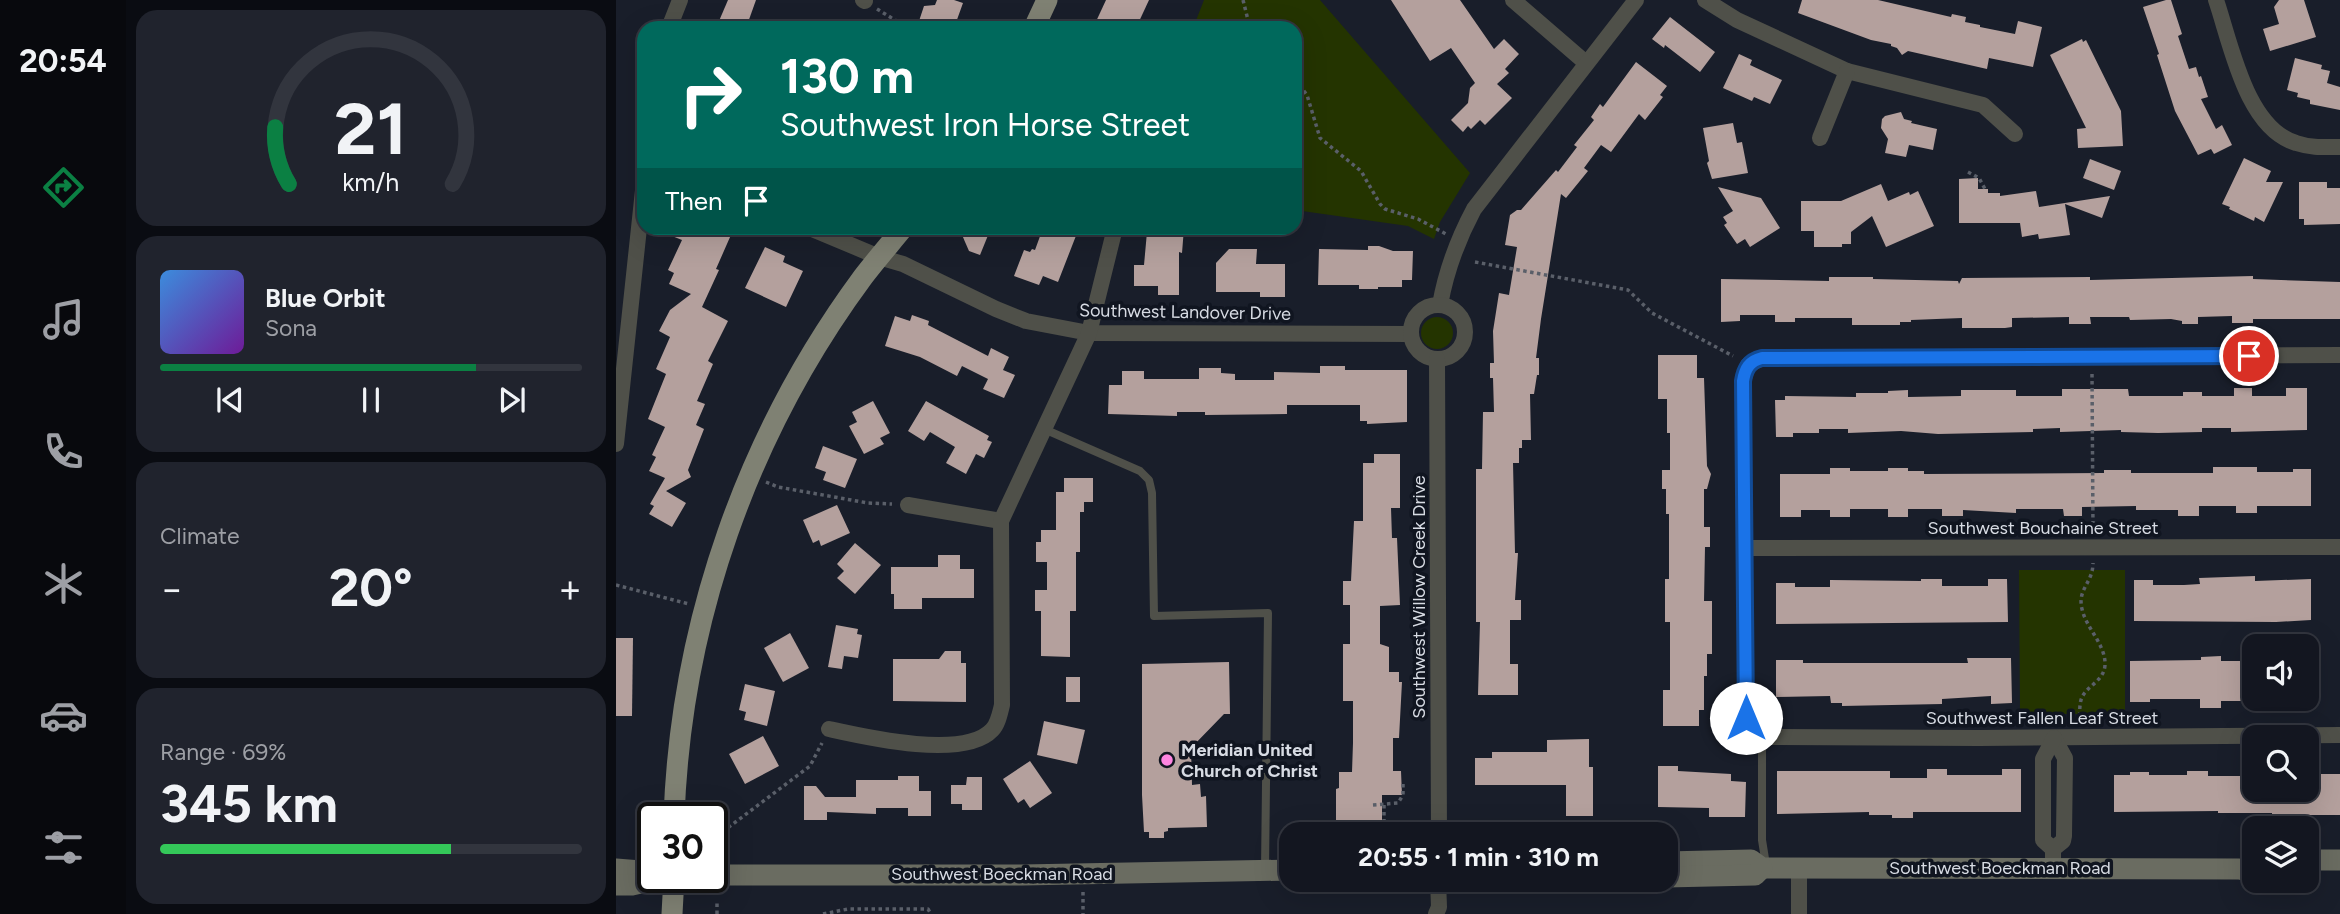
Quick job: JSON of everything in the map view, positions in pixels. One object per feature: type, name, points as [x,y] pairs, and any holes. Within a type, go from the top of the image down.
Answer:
[{"type":"main road","points":[[1037,21],[1047,0]]},
{"type":"main road","points":[[675,802],[684,705],[704,608],[729,527],[749,476],[783,407],[820,342],[863,277],[897,235]]},
{"type":"main road","name":"Southwest Boeckman Road","points":[[1678,862],[1751,860],[1764,868],[1799,868],[2053,858],[2242,867]]},
{"type":"main road","points":[[2319,860],[2340,860]]},
{"type":"main road","name":"Southwest Boeckman Road","points":[[1678,877],[1755,876],[1764,868]]},
{"type":"main road","points":[[616,869],[637,871]]},
{"type":"main road","name":"Southwest Boeckman Road","points":[[728,875],[1022,875],[1279,870]]},
{"type":"main road","points":[[2319,874],[2340,874]]},
{"type":"main road","points":[[616,885],[637,884]]},
{"type":"main road","points":[[672,914],[673,893]]},
{"type":"street","points":[[672,21],[680,0]]},
{"type":"street","points":[[1513,0],[1586,63]]},
{"type":"street","points":[[1440,305],[1449,267],[1474,209],[1636,0]]},
{"type":"street","points":[[1705,0],[1737,20],[1847,71],[1975,102],[1993,112],[2015,134]]},
{"type":"street","points":[[2216,0],[2246,91],[2267,124],[2295,143],[2340,147]]},
{"type":"street","points":[[1820,138],[1847,71]]},
{"type":"street","points":[[616,444],[638,235]]},
{"type":"street","name":"Southwest Landover Drive","points":[[827,235],[903,264],[1026,321],[1089,333],[1411,334]]},
{"type":"street","points":[[829,729],[898,743],[946,744],[962,743],[991,731],[1002,705],[1001,521],[1089,333],[1113,235]]},
{"type":"street","points":[[1432,305],[1440,305],[1456,312],[1462,320],[1464,338],[1454,353],[1437,359],[1421,353],[1411,334],[1413,321],[1418,314],[1432,305]]},
{"type":"street","points":[[1746,548],[1743,381],[1748,365],[1762,358],[2340,355]]},
{"type":"street","name":"Southwest Willow Creek Drive","points":[[1437,359],[1438,822]]},
{"type":"street","points":[[908,505],[1001,521]]},
{"type":"street","name":"Southwest Bouchaine Street","points":[[1746,548],[2340,547]]},
{"type":"street","name":"Southwest Fallen Leaf Street","points":[[1746,548],[1746,732],[1754,737],[2340,735]]},
{"type":"street","points":[[2053,858],[2064,836],[2065,758],[2054,738]]},
{"type":"street","points":[[1799,868],[1799,914]]},
{"type":"street","points":[[1439,892],[1440,912]]},
{"type":"lane","points":[[1044,429],[1140,471],[1149,480],[1152,493],[1154,616],[1268,613],[1265,870]]},
{"type":"lane","points":[[1762,739],[1764,868]]},
{"type":"path","points":[[864,0],[897,21]]},
{"type":"path","points":[[1243,0],[1248,21]]},
{"type":"path","points":[[1302,89],[1307,95],[1320,138],[1361,172],[1380,205],[1418,219],[1446,234]]},
{"type":"path","points":[[1968,172],[1979,178],[1985,189]]},
{"type":"path","points":[[1475,262],[1628,290],[1652,313],[1748,365]]},
{"type":"path","points":[[749,476],[778,487],[868,503],[908,505]]},
{"type":"path","points":[[616,585],[704,608]]},
{"type":"path","points":[[728,828],[810,766],[829,729]]},
{"type":"path","points":[[1373,805],[1393,805],[1401,800],[1403,783]]},
{"type":"path","points":[[1384,805],[1384,822]]},
{"type":"path","points":[[717,902],[717,914]]},
{"type":"path","points":[[823,914],[861,908],[928,909],[931,914]]},
{"type":"green space","points":[[1204,0],[1320,0],[1470,173],[1440,222],[1434,239],[1408,226],[1302,211],[1302,21],[1196,21]]},
{"type":"green space","points":[[1437,317],[1448,322],[1453,333],[1448,344],[1437,349],[1426,344],[1421,333],[1426,322]]},
{"type":"green space","points":[[2019,570],[2125,570],[2125,714],[2020,714]]},
{"type":"building","points":[[728,0],[756,0],[748,21],[719,21]]},
{"type":"building","points":[[937,0],[963,3],[957,21],[919,21],[924,6],[935,5]]},
{"type":"building","points":[[1106,0],[1149,0],[1139,21],[1096,21]]},
{"type":"building","points":[[1391,0],[1460,0],[1494,49],[1504,39],[1519,54],[1505,69],[1509,73],[1497,84],[1512,98],[1485,125],[1480,120],[1471,129],[1468,126],[1463,132],[1451,120],[1468,103],[1470,88],[1475,83],[1451,48],[1430,61]]},
{"type":"building","points":[[1802,0],[1878,0],[1951,17],[1952,14],[1966,17],[1965,22],[2015,34],[2018,21],[2042,27],[2033,67],[1989,58],[1987,69],[1908,51],[1902,55],[1891,44],[1871,40],[1798,13]]},
{"type":"building","points":[[2171,0],[2182,34],[2178,36],[2189,69],[2196,67],[2199,77],[2201,76],[2208,97],[2201,99],[2216,129],[2222,125],[2232,145],[2214,154],[2211,149],[2198,155],[2175,111],[2157,55],[2159,54],[2143,7]]},
{"type":"building","points":[[2279,0],[2304,0],[2316,37],[2270,51],[2263,29],[2279,24],[2274,7]]},
{"type":"building","points":[[1670,17],[1715,52],[1700,72],[1665,45],[1664,48],[1652,39]]},
{"type":"building","points":[[2082,39],[2083,42],[2086,40],[2121,111],[2123,146],[2078,148],[2077,129],[2086,128],[2050,55]]},
{"type":"building","points":[[1739,54],[1752,60],[1750,65],[1782,80],[1770,104],[1754,97],[1752,101],[1723,88]]},
{"type":"building","points":[[2295,58],[2322,65],[2321,69],[2330,71],[2327,83],[2340,87],[2340,110],[2310,104],[2310,100],[2297,97],[2298,93],[2287,90]]},
{"type":"building","points":[[1636,62],[1667,86],[1660,95],[1663,97],[1645,120],[1639,114],[1611,152],[1601,145],[1584,168],[1588,171],[1566,198],[1561,194],[1536,358],[1539,358],[1539,375],[1534,394],[1530,394],[1531,440],[1522,440],[1519,463],[1513,463],[1515,553],[1518,553],[1515,600],[1521,600],[1521,620],[1510,620],[1510,664],[1518,664],[1518,695],[1478,695],[1480,622],[1476,622],[1476,469],[1482,469],[1483,412],[1494,412],[1490,363],[1494,363],[1493,331],[1499,293],[1509,295],[1517,247],[1505,245],[1510,215],[1521,210],[1556,170],[1558,172],[1577,147],[1574,145],[1594,120],[1591,117],[1600,104],[1603,107]]},
{"type":"building","points":[[1901,112],[1904,119],[1912,121],[1911,123],[1937,129],[1933,150],[1909,145],[1906,157],[1885,153],[1888,139],[1881,128],[1882,119]]},
{"type":"building","points":[[1733,123],[1737,143],[1742,142],[1748,173],[1712,179],[1707,163],[1709,161],[1703,128]]},
{"type":"building","points":[[2244,158],[2271,171],[2266,182],[2283,182],[2264,222],[2255,217],[2254,221],[2222,204]]},
{"type":"building","points":[[2090,159],[2121,171],[2114,190],[2083,178]]},
{"type":"building","points":[[1978,178],[1978,189],[1988,189],[1988,193],[2000,193],[2000,196],[2036,191],[2039,207],[2110,196],[2102,218],[2065,204],[2070,235],[2039,239],[2038,234],[2022,237],[2020,223],[1959,223],[1959,179]]},
{"type":"building","points":[[2299,182],[2327,182],[2327,188],[2340,188],[2340,224],[2304,225],[2304,219],[2299,219]]},
{"type":"building","points":[[1881,184],[1888,201],[1918,191],[1934,226],[1886,247],[1872,216],[1851,232],[1851,244],[1842,244],[1842,247],[1814,247],[1814,231],[1801,231],[1801,201],[1841,201]]},
{"type":"building","points":[[1718,187],[1761,198],[1780,228],[1750,247],[1745,239],[1737,244],[1724,225],[1727,223],[1723,217],[1733,211]]},
{"type":"building","points":[[670,235],[731,235],[702,307],[728,321],[708,361],[713,364],[697,401],[705,404],[696,425],[704,429],[688,470],[691,477],[666,491],[686,503],[672,527],[649,514],[654,506],[650,504],[665,478],[649,471],[656,457],[652,455],[665,427],[648,419],[666,374],[656,369],[670,337],[659,331],[670,310],[691,294],[669,284],[674,273],[668,270],[682,240]]},
{"type":"building","points":[[962,235],[988,235],[980,255],[969,251]]},
{"type":"building","points":[[1040,235],[1076,235],[1058,282],[1043,276],[1039,285],[1014,276],[1024,250],[1035,250]]},
{"type":"building","points":[[1147,235],[1183,235],[1182,253],[1179,252],[1179,295],[1158,295],[1158,286],[1134,286],[1134,265],[1144,265]]},
{"type":"building","points":[[1368,246],[1379,246],[1393,251],[1413,251],[1412,280],[1402,280],[1402,287],[1378,289],[1359,289],[1359,285],[1318,285],[1319,249],[1368,250]]},
{"type":"building","points":[[765,247],[785,256],[783,262],[803,271],[786,307],[745,288]]},
{"type":"building","points":[[1229,249],[1257,249],[1256,264],[1285,264],[1285,297],[1260,297],[1260,292],[1216,292],[1216,263]]},
{"type":"building","points":[[2253,276],[2253,279],[2340,282],[2340,319],[2253,319],[2253,323],[2232,323],[2232,316],[2198,317],[2198,324],[2182,324],[2182,321],[2171,319],[2090,317],[2091,324],[2069,324],[2069,317],[2012,318],[2012,327],[2005,328],[1962,328],[1962,318],[1911,320],[1900,322],[1900,325],[1852,325],[1852,318],[1795,318],[1795,322],[1775,322],[1775,315],[1740,315],[1740,321],[1721,322],[1721,279],[1829,281],[1829,277],[1873,277],[1958,281],[1959,284],[1962,278],[2090,277],[2090,280]]},
{"type":"building","points":[[912,315],[929,321],[928,325],[988,356],[991,348],[1009,357],[1003,370],[1015,375],[1004,398],[983,389],[988,379],[962,366],[957,376],[920,357],[885,346],[895,316],[910,321]]},
{"type":"building","points":[[1658,355],[1697,355],[1697,378],[1704,378],[1707,466],[1711,474],[1707,489],[1704,489],[1704,527],[1710,527],[1710,547],[1705,547],[1704,601],[1712,601],[1712,654],[1707,654],[1704,710],[1699,710],[1699,726],[1663,726],[1663,690],[1670,690],[1670,622],[1665,622],[1665,579],[1669,579],[1669,514],[1666,514],[1666,489],[1662,489],[1662,470],[1670,470],[1670,433],[1667,433],[1667,399],[1658,399]]},
{"type":"building","points":[[1320,366],[1345,366],[1345,370],[1407,370],[1407,422],[1367,424],[1367,421],[1360,421],[1360,405],[1287,405],[1287,414],[1108,414],[1109,385],[1122,385],[1122,371],[1144,371],[1144,379],[1199,379],[1199,368],[1221,368],[1221,373],[1235,374],[1235,380],[1274,380],[1274,372],[1320,373]]},
{"type":"building","points":[[2234,388],[2252,388],[2252,396],[2286,396],[2286,388],[2307,388],[2307,430],[2231,432],[2231,428],[2202,428],[2202,432],[2158,433],[2121,430],[2060,432],[2060,428],[2033,429],[2033,432],[1938,434],[1901,431],[1848,433],[1848,429],[1819,429],[1819,433],[1793,433],[1793,437],[1776,437],[1775,400],[1785,400],[1785,396],[1856,397],[1856,393],[1908,390],[1908,397],[1961,396],[1961,390],[2016,390],[2016,396],[2062,396],[2062,389],[2128,389],[2129,396],[2183,396],[2183,392],[2202,392],[2202,396],[2234,396]]},
{"type":"building","points":[[873,401],[890,433],[880,438],[884,444],[864,454],[849,426],[857,422],[852,412]]},
{"type":"building","points":[[926,401],[989,436],[987,440],[992,442],[984,458],[976,454],[966,474],[946,463],[955,447],[930,432],[924,441],[908,431]]},
{"type":"building","points":[[823,446],[857,459],[845,488],[823,480],[826,472],[815,468]]},
{"type":"building","points":[[1374,454],[1400,454],[1400,508],[1391,508],[1392,538],[1397,538],[1400,605],[1380,606],[1380,644],[1389,647],[1389,672],[1399,672],[1399,682],[1402,682],[1399,738],[1393,738],[1393,771],[1401,771],[1402,795],[1382,795],[1382,822],[1336,822],[1339,772],[1352,772],[1353,743],[1353,701],[1343,701],[1343,644],[1350,644],[1350,605],[1343,605],[1343,581],[1351,581],[1354,521],[1363,521],[1363,463],[1374,463]]},
{"type":"building","points":[[2213,467],[2257,467],[2257,472],[2311,469],[2311,506],[2257,506],[2257,513],[2236,513],[2236,506],[2199,506],[2199,516],[2178,516],[2178,510],[2136,510],[2136,506],[2082,507],[2082,516],[2064,516],[2063,509],[2016,509],[2016,513],[1963,510],[1963,516],[1942,516],[1942,509],[1908,509],[1908,517],[1888,517],[1888,509],[1850,509],[1850,517],[1830,517],[1830,510],[1801,510],[1801,517],[1780,517],[1780,474],[1830,474],[1830,468],[1888,471],[1888,468],[1908,468],[1908,471],[1924,471],[1924,474],[2104,473],[2104,470],[2131,470],[2131,473],[2213,473]]},
{"type":"building","points":[[1064,478],[1093,478],[1093,502],[1084,502],[1084,512],[1080,512],[1080,552],[1076,552],[1076,611],[1070,611],[1070,657],[1041,656],[1041,611],[1035,611],[1035,590],[1047,590],[1047,562],[1036,562],[1036,542],[1041,542],[1041,530],[1056,530],[1056,492],[1064,492]]},
{"type":"building","points":[[837,505],[850,533],[821,546],[819,540],[813,543],[803,520]]},
{"type":"building","points":[[855,543],[881,565],[855,594],[837,578],[844,571],[837,564]]},
{"type":"building","points":[[938,555],[960,555],[960,569],[974,569],[974,598],[922,598],[922,609],[894,609],[891,567],[938,567]]},
{"type":"building","points":[[2255,576],[2255,581],[2311,579],[2311,620],[2134,621],[2134,580],[2153,580],[2153,585],[2184,585],[2200,584],[2199,578]]},
{"type":"building","points":[[1942,579],[1942,586],[1988,586],[1988,579],[2007,579],[2008,622],[1776,624],[1776,583],[1795,583],[1795,587],[1830,587],[1830,580]]},
{"type":"building","points":[[836,625],[858,629],[857,634],[862,635],[858,658],[844,656],[842,669],[828,667]]},
{"type":"building","points":[[790,633],[809,668],[783,682],[764,648]]},
{"type":"building","points":[[616,638],[633,638],[632,716],[616,716]]},
{"type":"building","points":[[945,651],[961,651],[961,663],[966,663],[966,702],[893,701],[893,659],[939,659]]},
{"type":"building","points":[[2221,656],[2221,661],[2242,661],[2242,701],[2221,701],[2221,708],[2200,708],[2200,699],[2150,699],[2150,702],[2130,702],[2130,661],[2201,660],[2201,657]]},
{"type":"building","points":[[1967,658],[2011,658],[2012,703],[1991,704],[1991,696],[1942,699],[1942,704],[1842,706],[1842,703],[1831,703],[1830,696],[1776,697],[1776,660],[1803,660],[1803,663],[1968,663]]},
{"type":"building","name":"Meridian United Church of Christ","points":[[1229,662],[1230,714],[1224,714],[1191,748],[1192,785],[1200,784],[1201,797],[1206,796],[1207,827],[1168,828],[1168,831],[1164,832],[1164,838],[1149,838],[1149,832],[1144,832],[1142,795],[1142,664]]},
{"type":"building","points":[[1066,677],[1080,677],[1080,702],[1066,702]]},
{"type":"building","points":[[745,684],[775,691],[767,726],[744,720],[746,712],[739,710]]},
{"type":"building","points":[[1044,721],[1085,730],[1077,764],[1037,755]]},
{"type":"building","points":[[763,736],[779,766],[745,784],[729,754]]},
{"type":"building","points":[[1589,739],[1589,767],[1593,767],[1593,816],[1566,816],[1566,785],[1475,785],[1475,758],[1492,758],[1492,752],[1547,752],[1547,740]]},
{"type":"building","points":[[1030,761],[1052,793],[1030,808],[1024,799],[1018,803],[1003,779]]},
{"type":"building","points":[[1658,766],[1678,766],[1678,771],[1731,774],[1731,781],[1746,782],[1745,817],[1709,817],[1709,808],[1658,807]]},
{"type":"building","points":[[1927,769],[1947,769],[1947,775],[2002,775],[2002,769],[2021,769],[2021,812],[1913,812],[1913,818],[1869,815],[1869,812],[1777,814],[1777,771],[1890,771],[1890,778],[1927,778]]},
{"type":"building","points":[[2187,771],[2208,771],[2208,776],[2242,776],[2242,802],[2319,802],[2319,774],[2340,774],[2340,815],[2272,815],[2218,811],[2114,812],[2114,775],[2149,772],[2149,775],[2187,775]]},
{"type":"building","points":[[898,776],[919,776],[919,791],[931,791],[931,816],[908,816],[908,808],[876,808],[876,814],[827,812],[827,820],[804,820],[804,786],[816,786],[825,797],[856,797],[856,780],[898,780]]},
{"type":"building","points":[[967,777],[982,777],[982,810],[962,810],[962,804],[951,804],[951,785],[966,785]]},
{"type":"place","name":"Meridian United Church of Christ","points":[[1167,760]]},
{"type":"route","points":[[1746,718],[1743,381],[1748,365],[1754,360],[2249,356]]}]
